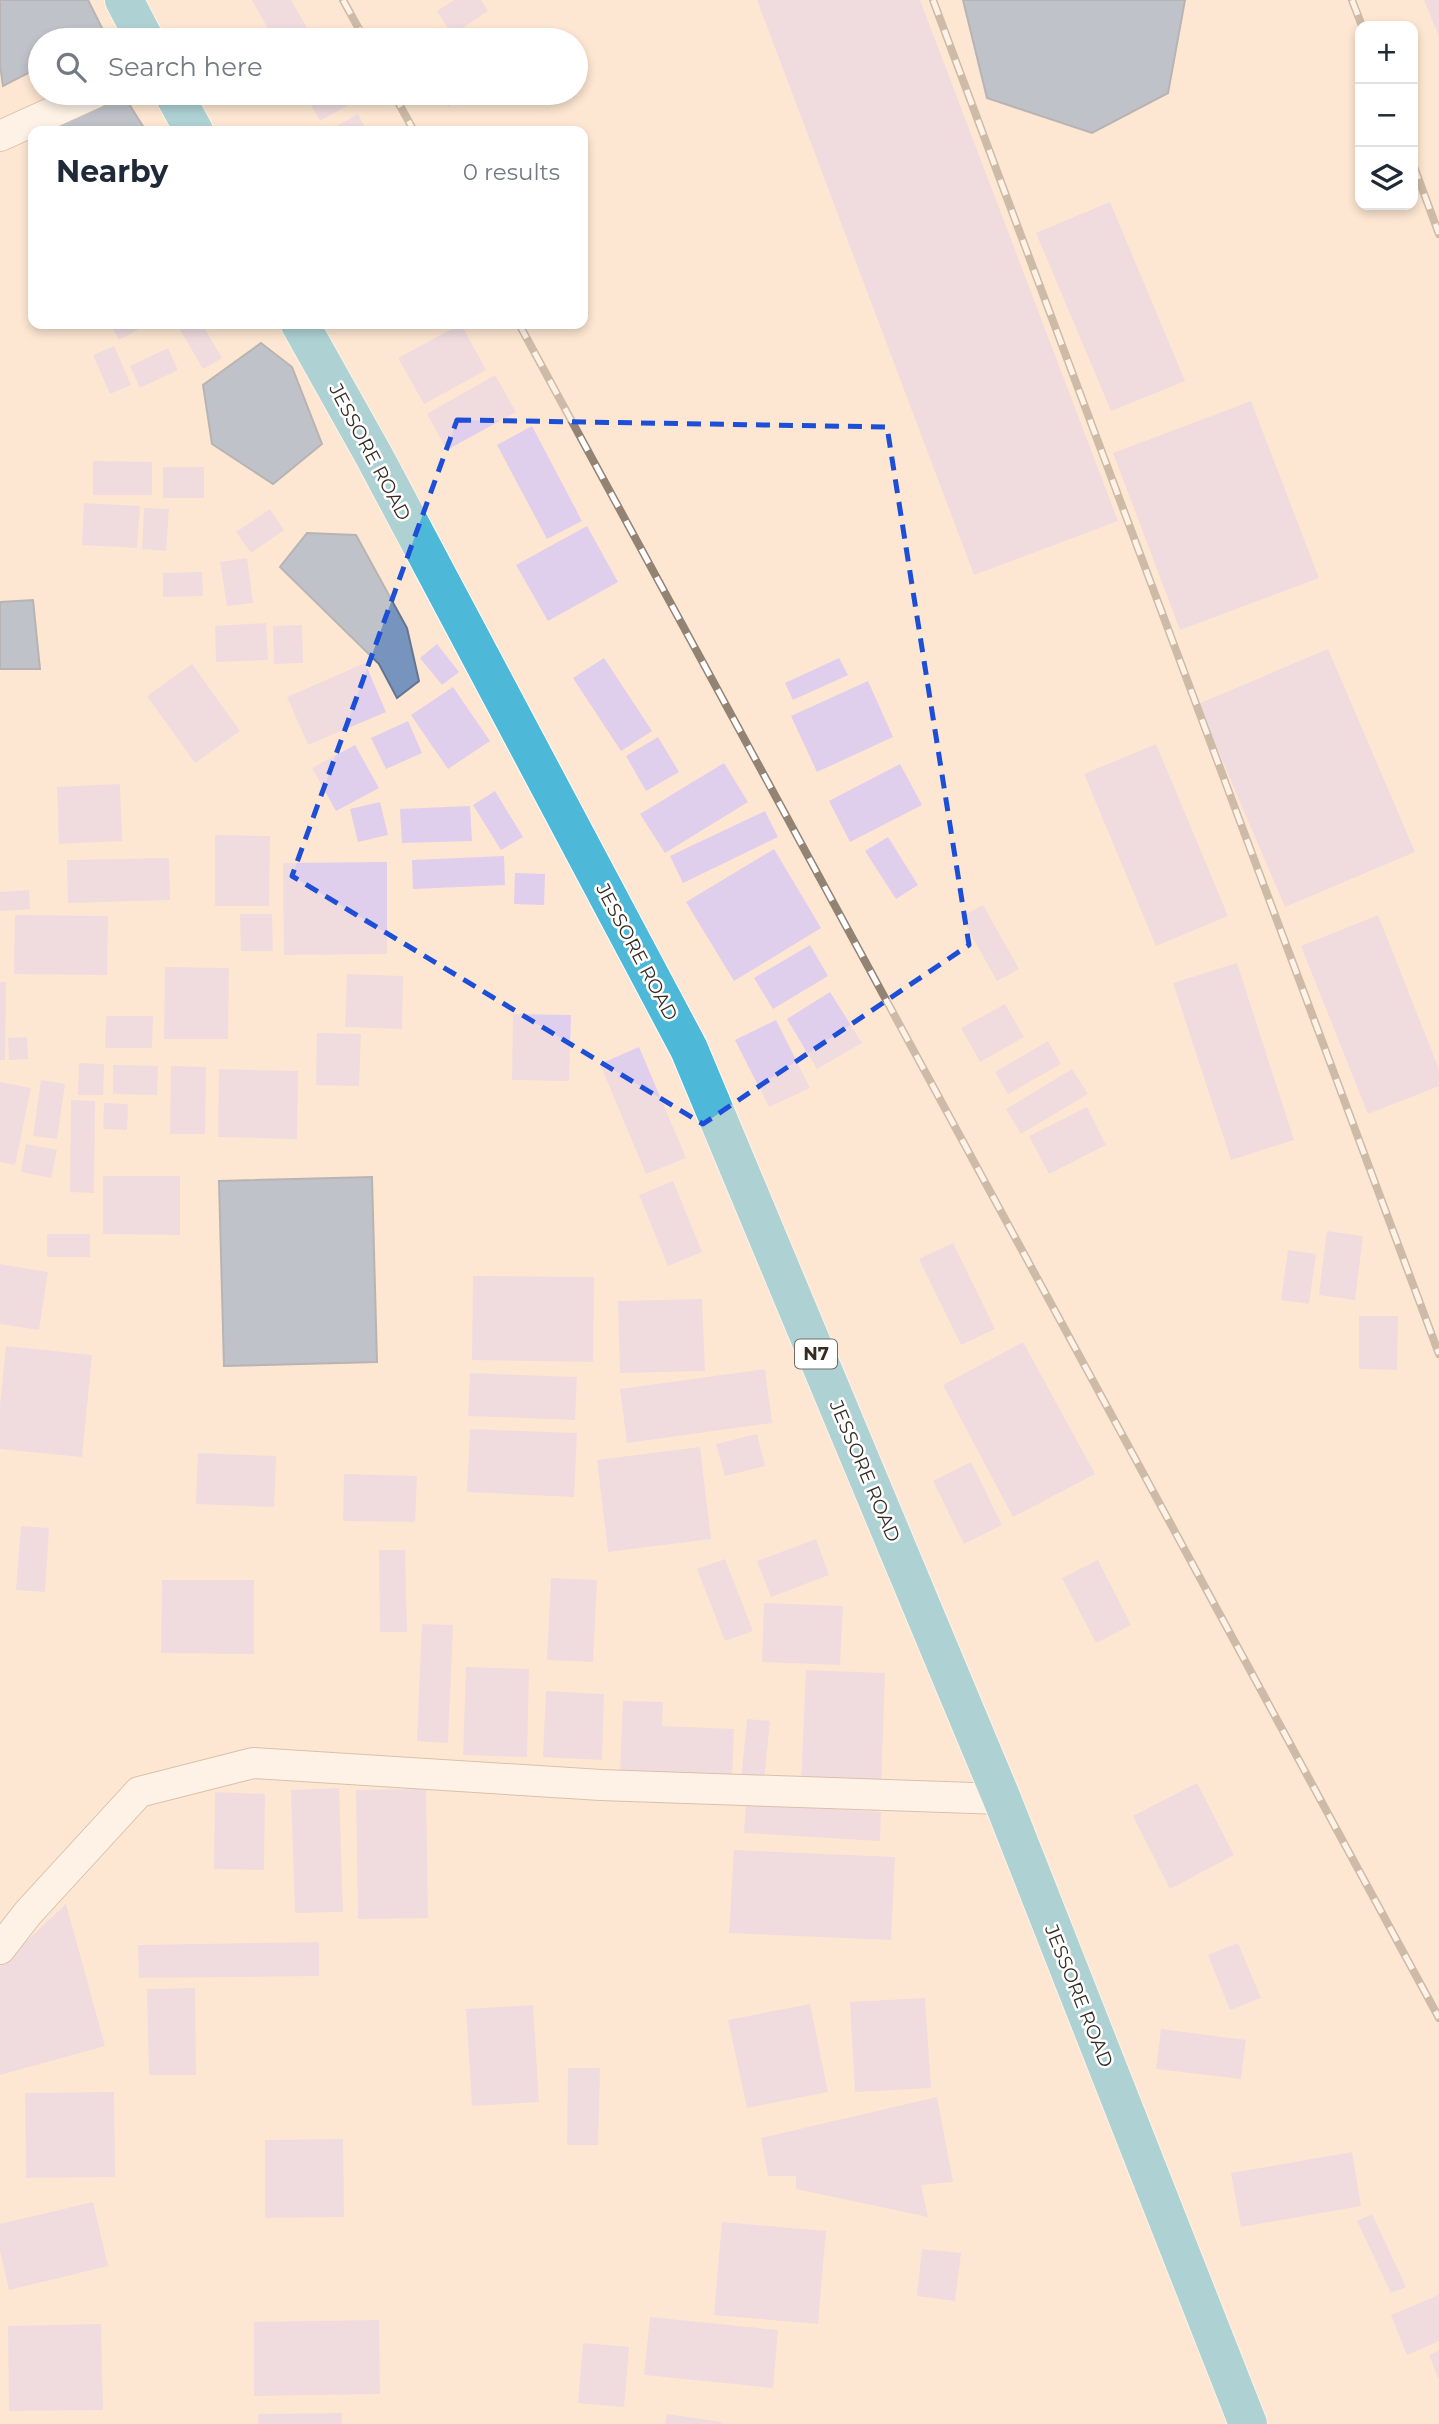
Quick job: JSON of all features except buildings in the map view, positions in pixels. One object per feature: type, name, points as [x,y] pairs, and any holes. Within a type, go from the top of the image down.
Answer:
[{"type":"highway","points":[[124,0],[139,28]]},
{"type":"highway","points":[[180,105],[191,126]]},
{"type":"highway","name":"JESSORE ROAD","points":[[303,329],[689,1049],[1002,1799],[1248,2424]]},
{"type":"street","points":[[0,136],[68,105]]},
{"type":"street","points":[[0,1949],[28,1913],[139,1792],[253,1763],[601,1785],[1002,1799]]},
{"type":"highlighted area","points":[[457,420],[887,427],[969,945],[703,1124],[292,876]]},
{"type":"water","points":[[0,0],[88,0],[102,28],[28,28],[28,73],[3,86],[0,65]]},
{"type":"water","points":[[963,0],[1185,0],[1168,93],[1092,133],[987,98]]},
{"type":"water","points":[[85,105],[130,105],[143,126],[45,126]]},
{"type":"water","points":[[261,343],[292,367],[322,444],[273,484],[212,444],[203,385]]},
{"type":"water","points":[[307,533],[356,535],[407,628],[419,681],[397,698],[379,664],[280,567]]},
{"type":"water","points":[[33,600],[40,669],[0,669],[0,602]]},
{"type":"water","points":[[372,1177],[377,1362],[224,1366],[219,1181]]},
{"type":"railway","points":[[343,0],[358,28]]},
{"type":"railway","points":[[933,0],[1439,1354]]},
{"type":"railway","points":[[1352,0],[1360,21]]},
{"type":"railway","points":[[400,105],[411,126]]},
{"type":"railway","points":[[1418,177],[1439,234]]},
{"type":"railway","points":[[522,329],[1439,2018]]}]
